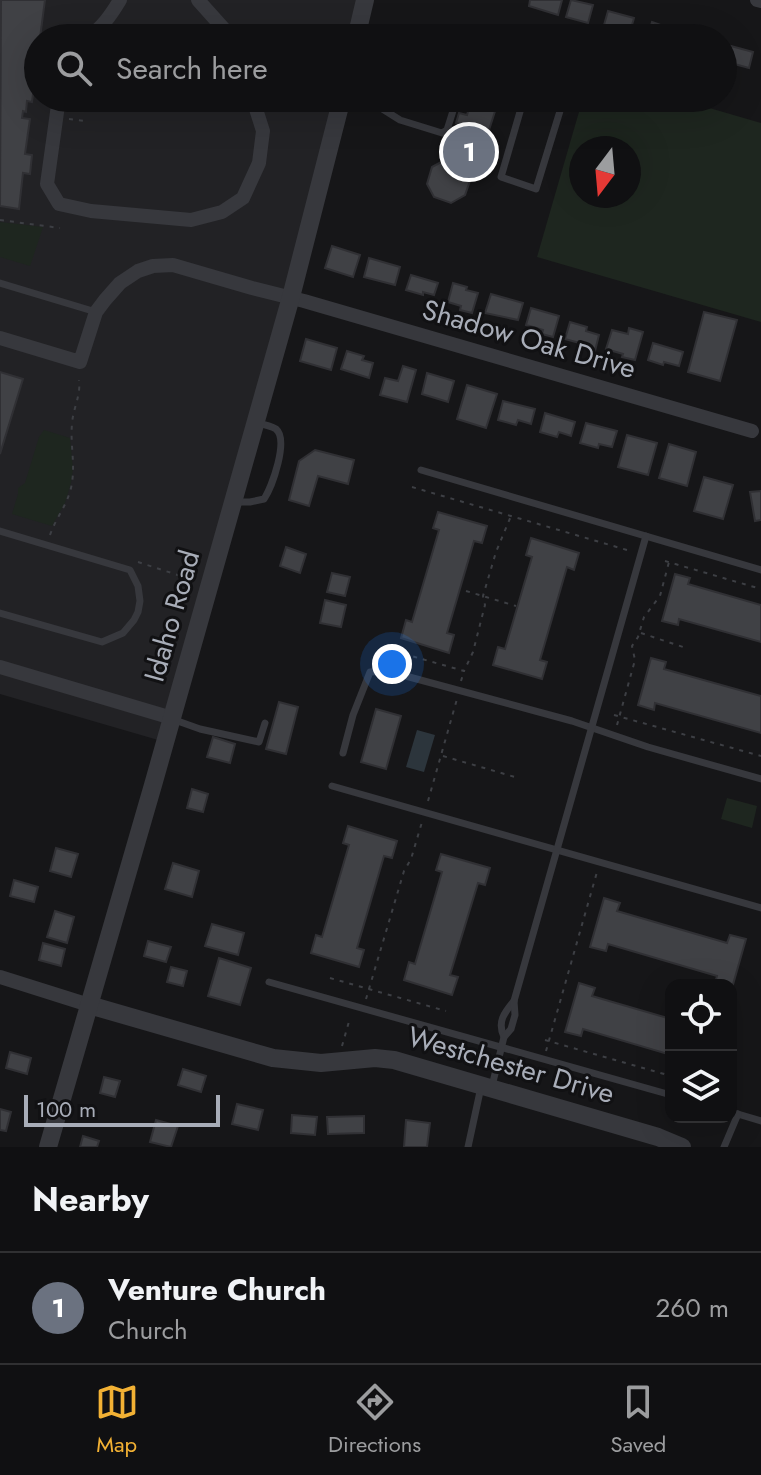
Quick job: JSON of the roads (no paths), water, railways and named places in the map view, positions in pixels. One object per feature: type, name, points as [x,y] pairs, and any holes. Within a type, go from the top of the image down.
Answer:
[{"type":"street","points":[[105,24],[120,0]]},
{"type":"street","points":[[198,0],[219,24]]},
{"type":"street","points":[[359,24],[365,0]]},
{"type":"street","points":[[57,112],[47,184],[59,204],[91,211],[191,220],[222,212],[243,198],[259,163],[263,131],[257,112]]},
{"type":"street","name":"Idaho Road","points":[[48,1147],[256,422],[338,112]]},
{"type":"street","name":"Shadow Oak Drive","points":[[96,312],[117,286],[138,271],[173,265],[752,431]]},
{"type":"street","points":[[0,338],[80,362],[96,312]]},
{"type":"street","points":[[0,667],[172,718]]},
{"type":"street","points":[[0,977],[89,1005]]},
{"type":"street","name":"Westchester Drive","points":[[89,1005],[273,1058],[298,1062],[388,1059],[658,1137],[682,1147]]},
{"type":"lane","points":[[387,112],[400,120],[442,133],[447,130],[453,112]]},
{"type":"lane","points":[[520,112],[501,177],[536,189],[560,112]]},
{"type":"lane","points":[[0,283],[96,312]]},
{"type":"lane","points":[[233,503],[264,499],[278,461],[282,446],[279,434],[275,429],[256,422]]},
{"type":"lane","points":[[421,470],[761,570]]},
{"type":"lane","points":[[0,531],[130,570],[138,586],[140,601],[134,620],[123,633],[102,642],[0,613]]},
{"type":"lane","points":[[468,1147],[501,1048],[504,1037],[501,1021],[514,1001],[646,536]]},
{"type":"lane","points":[[343,753],[353,715],[370,672],[387,671],[592,727],[761,779]]},
{"type":"lane","points":[[172,718],[200,729],[259,742],[265,723]]},
{"type":"lane","points":[[332,786],[761,908]]},
{"type":"lane","points":[[269,982],[665,1093]]},
{"type":"lane","points":[[737,1114],[761,1121]]},
{"type":"lane","points":[[724,1147],[731,1123]]},
{"type":"place","name":"Venture Church","points":[[469,152]]}]
